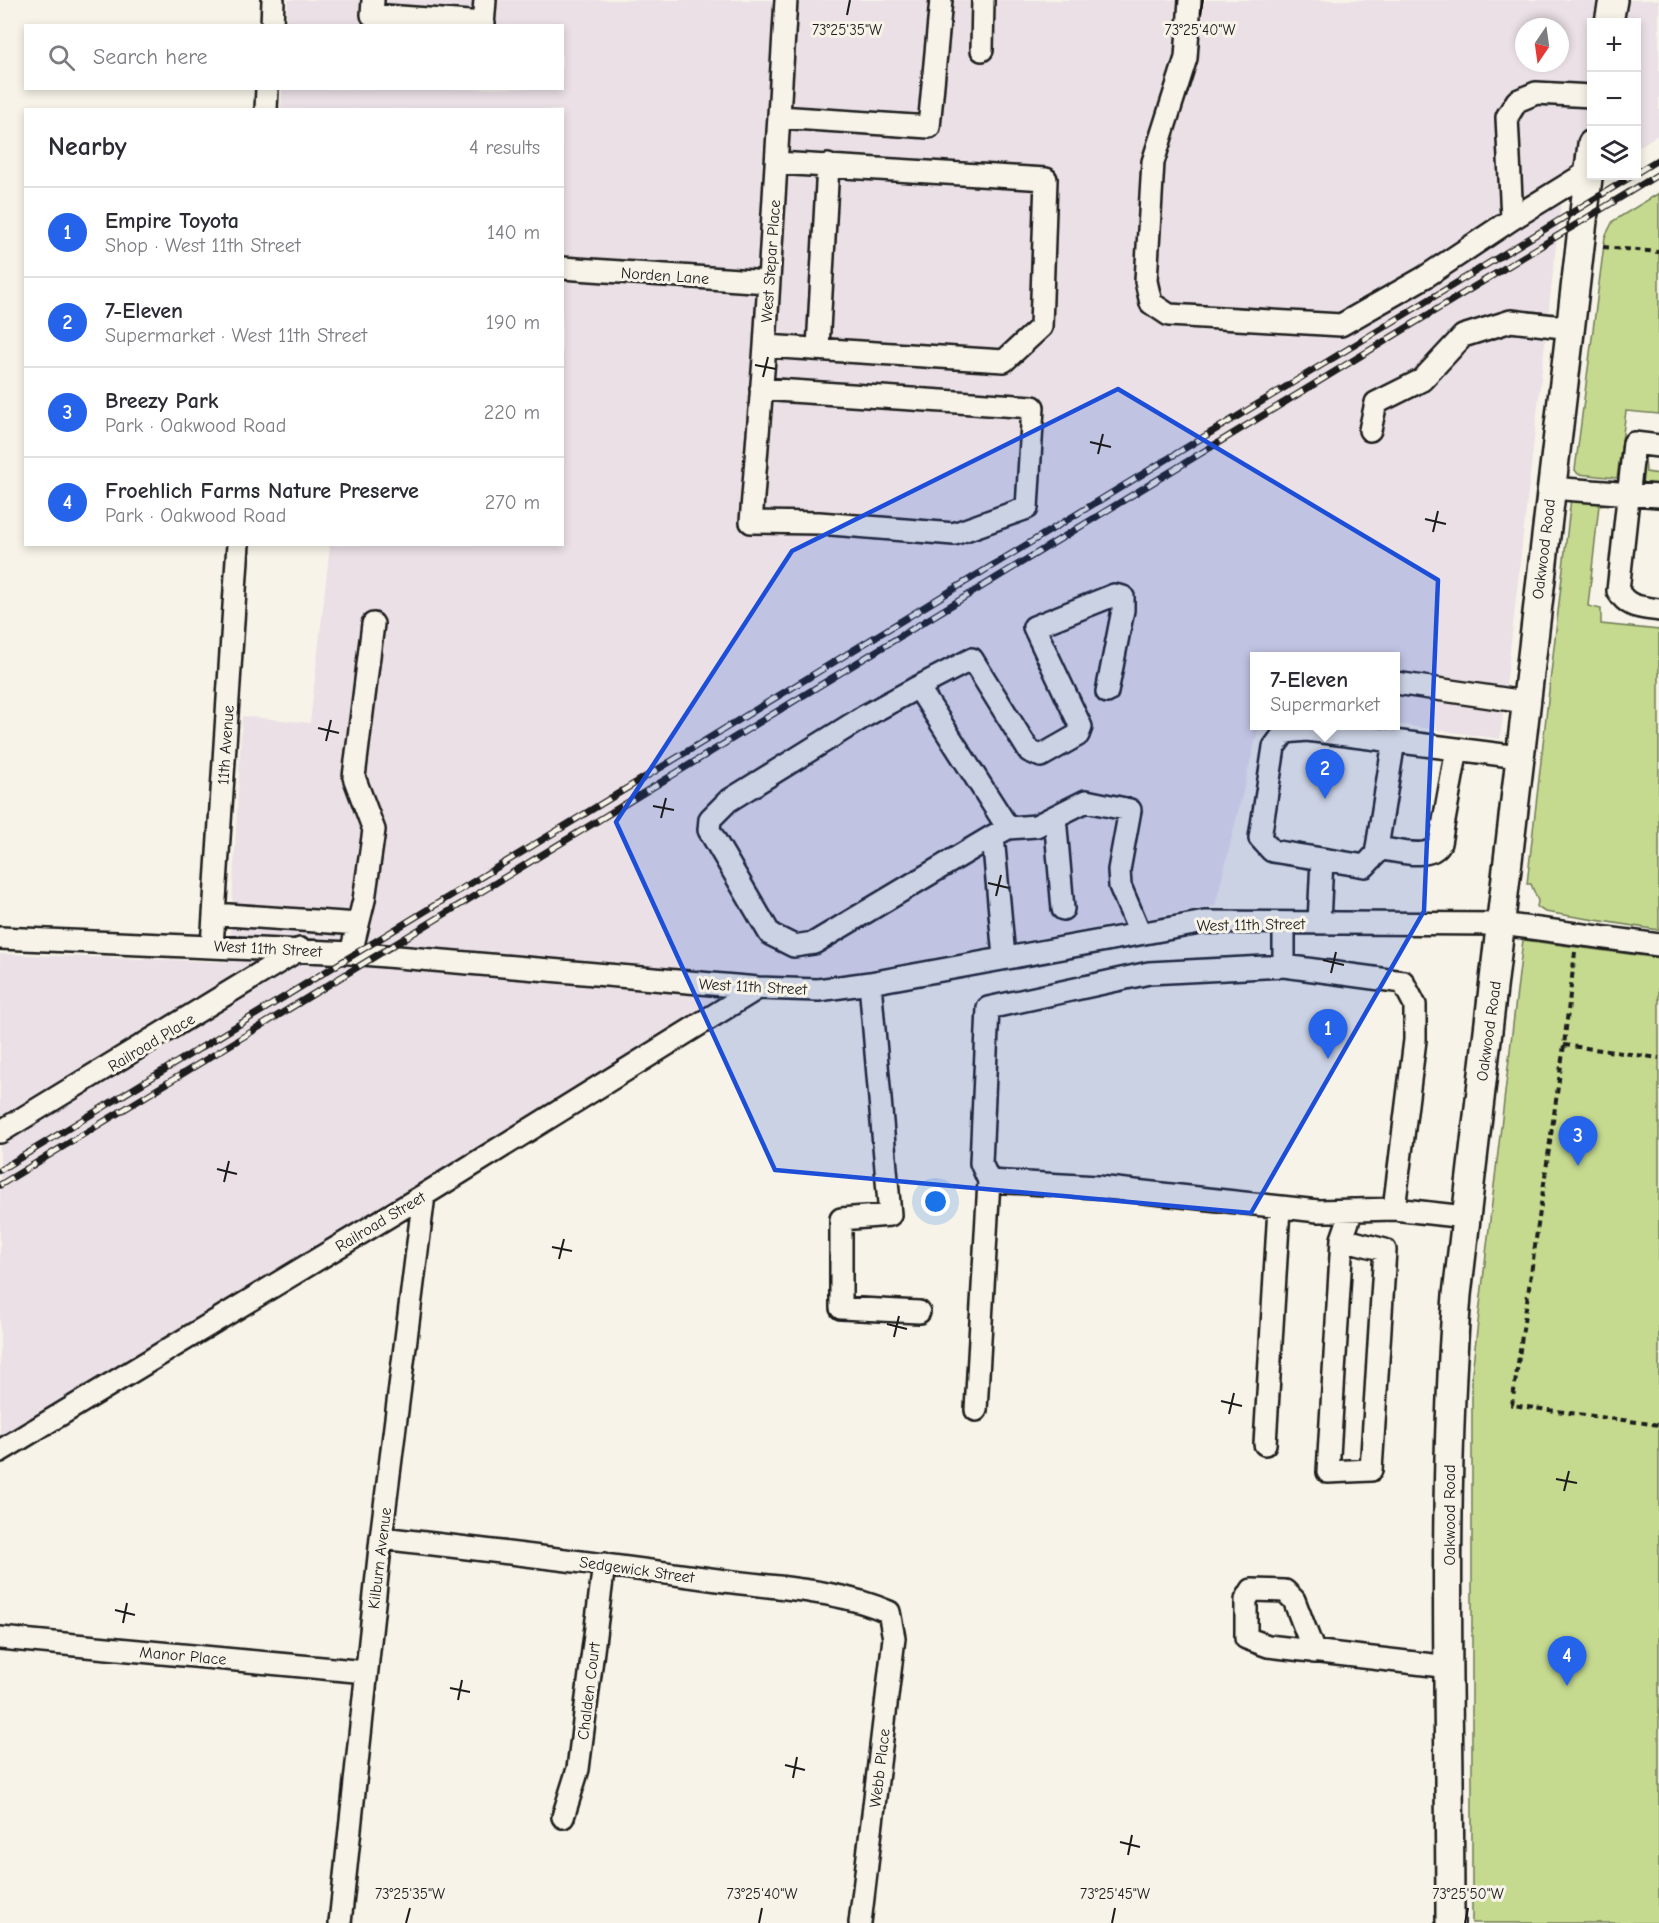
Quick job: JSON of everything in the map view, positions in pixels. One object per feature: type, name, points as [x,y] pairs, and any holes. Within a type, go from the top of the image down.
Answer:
[{"type":"main road","points":[[1610,18],[1613,0]]},
{"type":"main road","name":"Oakwood Road","points":[[1450,1923],[1451,1373],[1465,1218],[1587,180]]},
{"type":"street","points":[[272,24],[273,0]]},
{"type":"street","points":[[373,0],[372,15],[484,24],[485,0]]},
{"type":"street","name":"West Stepar Place","points":[[760,389],[1033,407],[1027,508],[954,534],[819,523],[751,522],[760,389],[765,346],[786,0]]},
{"type":"street","points":[[780,117],[929,128],[940,0]]},
{"type":"street","points":[[981,50],[983,0]]},
{"type":"street","points":[[1190,0],[1186,58],[1153,162],[1146,281],[1150,303],[1169,315],[1341,325],[1425,277],[1587,173]]},
{"type":"street","points":[[266,108],[267,90]]},
{"type":"street","points":[[1512,219],[1507,117],[1517,101],[1536,93],[1587,96]]},
{"type":"street","points":[[765,346],[1004,361],[1041,327],[1046,179],[777,163]]},
{"type":"street","points":[[818,348],[828,165]]},
{"type":"street","name":"Norden Lane","points":[[564,268],[768,282]]},
{"type":"street","points":[[1370,430],[1376,403],[1422,380],[1463,336],[1511,321],[1571,328]]},
{"type":"street","points":[[1659,446],[1635,443],[1618,591],[1625,602],[1633,607],[1659,610]]},
{"type":"street","points":[[1550,488],[1659,496]]},
{"type":"street","name":"11th Avenue","points":[[212,946],[238,546]]},
{"type":"street","points":[[1107,692],[1123,610],[1123,597],[1114,595],[1034,627],[1081,727],[1078,735],[1041,756],[1029,751],[972,659],[865,716],[728,801],[710,819],[709,830],[770,934],[794,946],[813,943],[1001,832],[1036,826],[1086,801],[1131,810],[1119,870],[1120,886],[1140,933]]},
{"type":"street","points":[[351,953],[364,900],[374,830],[354,777],[373,624]]},
{"type":"street","points":[[1400,684],[1525,702]]},
{"type":"street","points":[[918,687],[1001,832],[1004,957]]},
{"type":"street","points":[[1394,741],[1376,854],[1365,866],[1272,851],[1260,838],[1275,747],[1284,732],[1307,730],[1394,741],[1457,749],[1519,757]]},
{"type":"street","points":[[1377,848],[1428,854],[1436,851],[1442,834],[1457,749]]},
{"type":"street","points":[[1055,817],[1063,909]]},
{"type":"street","points":[[1319,923],[1322,859]]},
{"type":"street","points":[[214,914],[257,919],[358,924]]},
{"type":"street","points":[[254,948],[257,919]]},
{"type":"street","name":"West 11th Street","points":[[0,938],[300,949],[758,988],[818,990],[870,983],[1205,922],[1501,924],[1659,945]]},
{"type":"street","points":[[1284,922],[1284,966]]},
{"type":"street","name":"Railroad Place","points":[[0,1132],[300,949]]},
{"type":"street","points":[[976,1410],[989,1181],[981,1163],[988,1008],[1149,973],[1284,966],[1402,982],[1415,1005],[1415,1040],[1394,1209]]},
{"type":"street","points":[[870,983],[890,1215],[841,1219],[841,1308],[919,1312]]},
{"type":"street","name":"Railroad Street","points":[[0,1451],[424,1195],[758,988]]},
{"type":"street","points":[[989,1181],[1098,1187],[1279,1208],[1318,1211],[1394,1209],[1465,1218]]},
{"type":"street","name":"Kilburn Avenue","points":[[340,1923],[381,1538],[424,1195]]},
{"type":"street","points":[[1265,1444],[1279,1208]]},
{"type":"street","points":[[1342,1239],[1385,1250],[1384,1273],[1371,1470],[1328,1472],[1342,1239],[1352,1210]]},
{"type":"street","name":"Sedgewick Street","points":[[381,1538],[604,1564],[863,1601],[889,1612]]},
{"type":"street","name":"Chalden Court","points":[[563,1817],[578,1769],[604,1564]]},
{"type":"street","name":"Webb Place","points":[[860,1923],[894,1638],[889,1612]]},
{"type":"street","name":"Manor Place","points":[[0,1638],[366,1672]]},
{"type":"street","points":[[1314,1652],[1450,1667]]},
{"type":"path","points":[[1602,247],[1659,252]]},
{"type":"path","points":[[1575,951],[1564,1045],[1512,1405],[1659,1425]]},
{"type":"path","points":[[1564,1045],[1659,1058]]},
{"type":"highlighted area","points":[[1118,389],[1438,580],[1424,911],[1251,1213],[775,1170],[616,822],[792,551]]},
{"type":"shaded area","points":[[288,0],[1659,0],[1659,134],[1641,145],[1641,18],[1587,18],[1587,177],[1562,193],[1500,739],[1400,725],[1400,652],[1250,652],[1250,730],[1258,730],[1215,906],[828,977],[762,977],[0,1440],[0,954],[229,962],[242,716],[310,723],[330,546],[564,546],[564,108],[281,108],[282,90],[564,90],[564,24],[286,24]]},
{"type":"green space","points":[[1659,193],[1659,414],[1626,411],[1617,478],[1578,474],[1575,470],[1605,237],[1613,221]]},
{"type":"green space","points":[[1645,458],[1646,472],[1659,474],[1659,485],[1644,483],[1639,478],[1642,460]]},
{"type":"green space","points":[[1571,498],[1616,503],[1599,505],[1588,606],[1601,609],[1601,624],[1659,630],[1659,930],[1545,912],[1537,907],[1538,901],[1531,884],[1527,884]]},
{"type":"green space","points":[[1523,940],[1659,958],[1659,1923],[1472,1923],[1472,1373]]},
{"type":"railway","points":[[1641,170],[1659,159]]},
{"type":"railway","points":[[0,1185],[1659,174]]},
{"type":"railway","points":[[0,1170],[1625,180]]},
{"type":"place","name":"7-Eleven","points":[[1325,799]]},
{"type":"place","name":"Empire Toyota","points":[[1328,1059]]},
{"type":"place","name":"Breezy Park","points":[[1578,1166]]},
{"type":"place","name":"Froehlich Farms Nature Preserve","points":[[1567,1686]]}]
